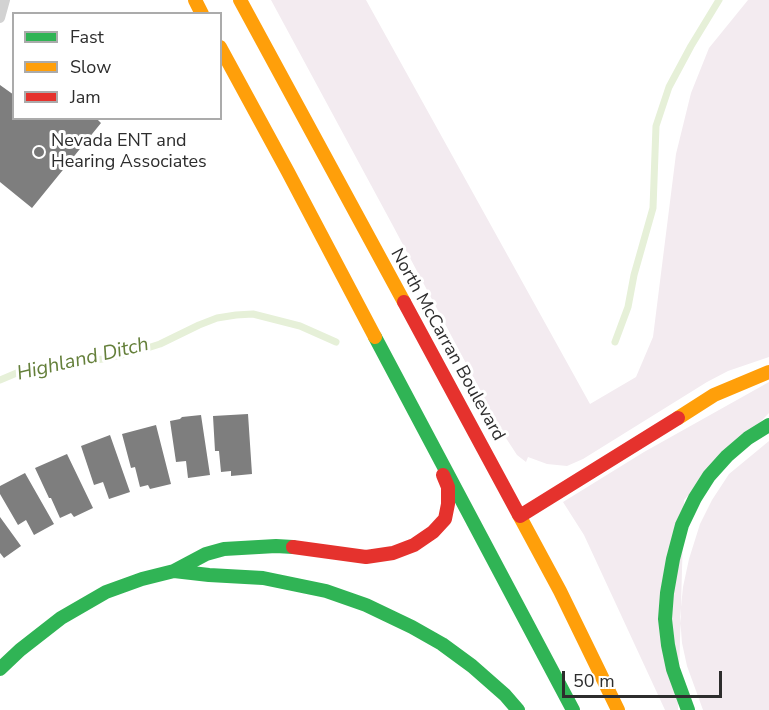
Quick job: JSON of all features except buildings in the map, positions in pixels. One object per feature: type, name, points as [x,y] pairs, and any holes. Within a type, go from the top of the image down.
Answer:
[{"type":"main road","name":"North McCarran Boulevard","points":[[240,0],[560,591],[618,710]]},
{"type":"main road","points":[[222,51],[573,710]]},
{"type":"main road","points":[[520,516],[714,395],[769,372]]},
{"type":"main road","points":[[688,710],[674,669],[665,619],[673,559],[682,525],[709,476],[727,456],[769,424]]},
{"type":"main road","points":[[0,669],[39,635],[82,605],[106,592],[174,570],[206,554],[224,549],[276,546],[366,556],[393,553],[414,545],[433,532],[444,519],[448,504],[448,487],[428,438]]},
{"type":"main road","points":[[174,570],[263,578],[326,591],[366,605],[442,644],[472,666],[505,695],[518,710]]},
{"type":"lane","points":[[0,18],[5,0]]},
{"type":"shaded area","points":[[271,0],[366,0],[590,404],[636,377],[653,337],[676,154],[691,93],[709,48],[748,0],[769,0],[769,357],[728,371],[707,382],[583,459],[567,466],[547,464],[528,457],[526,462],[517,455],[504,435]]},
{"type":"shaded area","points":[[769,382],[769,413],[684,500],[678,710],[665,710],[584,535],[563,502],[644,452]]},
{"type":"shaded area","points":[[769,441],[769,710],[703,710],[687,666],[682,643],[680,617],[689,559],[700,524],[729,474]]},
{"type":"waterway","name":"Highland Ditch","points":[[615,342],[628,307],[634,275],[653,208],[656,126],[669,87],[719,0]]},
{"type":"waterway","name":"Highland Ditch","points":[[0,380],[36,367],[103,359],[135,352],[160,344],[217,318],[236,315],[253,314],[300,326],[336,342]]},
{"type":"traffic: fast","points":[[375,337],[573,710]]},
{"type":"traffic: fast","points":[[688,710],[673,669],[665,619],[673,559],[682,525],[709,476],[748,438],[769,425]]},
{"type":"traffic: fast","points":[[0,669],[61,618],[106,592],[174,571],[206,554],[224,549],[293,547]]},
{"type":"traffic: fast","points":[[174,571],[263,578],[326,591],[366,605],[442,644],[472,666],[505,695],[518,710]]},
{"type":"traffic: slow","points":[[195,0],[201,12]]},
{"type":"traffic: slow","points":[[240,0],[404,302]]},
{"type":"traffic: slow","points":[[222,51],[375,337]]},
{"type":"traffic: slow","points":[[678,418],[714,395],[769,372]]},
{"type":"traffic: slow","points":[[519,515],[560,591],[618,710]]},
{"type":"traffic: jam","points":[[404,302],[519,515]]},
{"type":"traffic: jam","points":[[520,516],[678,418]]},
{"type":"traffic: jam","points":[[293,547],[366,557],[393,553],[414,545],[433,532],[445,519],[448,487],[443,475]]},
{"type":"place","name":"Nevada ENT and Hearing Associates","points":[[39,152]]}]
